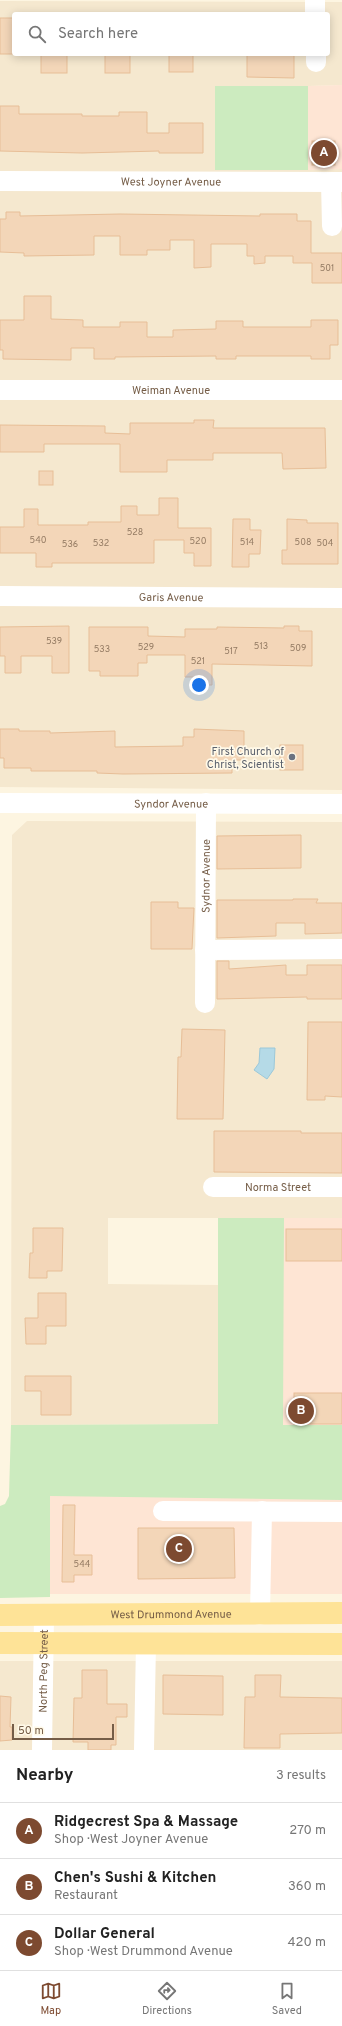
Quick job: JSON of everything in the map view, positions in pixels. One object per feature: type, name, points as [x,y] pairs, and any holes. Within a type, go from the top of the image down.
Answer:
[{"type":"main road","name":"West Drummond Avenue","points":[[0,1615],[260,1615],[342,1613]]},
{"type":"main road","points":[[0,1643],[342,1644]]},
{"type":"street","points":[[315,0],[315,12]]},
{"type":"street","name":"West Joyner Avenue","points":[[0,181],[336,182]]},
{"type":"street","points":[[332,226],[336,182]]},
{"type":"street","name":"Weiman Avenue","points":[[0,390],[342,390]]},
{"type":"street","name":"Garis Avenue","points":[[0,596],[342,598]]},
{"type":"street","name":"Syndor Avenue","points":[[0,803],[342,804]]},
{"type":"street","name":"Sydnor Avenue","points":[[205,1003],[206,803]]},
{"type":"street","points":[[205,950],[342,949]]},
{"type":"street","name":"Norma Street","points":[[213,1187],[342,1187]]},
{"type":"street","points":[[163,1511],[342,1512]]},
{"type":"street","points":[[260,1615],[262,1511]]},
{"type":"street","name":"North Peg Street","points":[[42,1750],[44,1615]]},
{"type":"street","points":[[144,1750],[146,1643]]},
{"type":"shaded area","points":[[0,1],[342,2],[342,85],[308,86],[308,170],[342,169],[342,790],[0,787]]},
{"type":"shaded area","points":[[342,85],[342,169],[308,170],[308,86]]},
{"type":"shaded area","points":[[27,821],[342,822],[342,1218],[108,1218],[108,1284],[218,1285],[218,1424],[11,1425],[12,835]]},
{"type":"shaded area","points":[[218,1218],[342,1218],[342,1594],[50,1594],[50,1496],[218,1496]]},
{"type":"shaded area","points":[[0,1661],[342,1661],[342,1750],[0,1750]]},
{"type":"green space","points":[[215,86],[308,86],[308,170],[215,170]]},
{"type":"green space","points":[[218,1218],[284,1218],[283,1425],[342,1425],[342,1500],[50,1496],[50,1597],[0,1598],[0,1506],[5,1504],[9,1496],[11,1425],[218,1424]]},
{"type":"water","points":[[260,1048],[275,1048],[274,1069],[267,1079],[254,1070],[259,1063]]},
{"type":"building","points":[[0,18],[12,18],[12,54],[0,54]]},
{"type":"building","points":[[41,56],[67,56],[67,73],[41,73]]},
{"type":"building","points":[[105,56],[130,56],[130,73],[105,73]]},
{"type":"building","points":[[169,56],[193,56],[193,72],[169,72]]},
{"type":"building","points":[[247,56],[294,56],[294,78],[247,77]]},
{"type":"building","points":[[0,106],[19,106],[19,114],[82,114],[82,116],[119,116],[119,112],[147,112],[147,133],[169,133],[169,123],[203,123],[203,153],[159,153],[159,151],[82,153],[0,151]]},
{"type":"building","points":[[312,141],[335,141],[335,165],[312,165]]},
{"type":"building","points":[[6,212],[20,212],[20,216],[120,214],[260,216],[260,214],[297,214],[297,221],[311,221],[311,253],[342,253],[342,283],[312,283],[312,263],[293,263],[293,256],[265,256],[265,263],[254,264],[254,256],[247,256],[247,244],[211,244],[211,267],[194,268],[194,240],[170,240],[170,250],[147,250],[147,255],[120,255],[120,236],[94,236],[94,255],[24,256],[24,253],[0,252],[0,219],[6,219]]},
{"type":"building","points":[[24,296],[51,296],[51,319],[83,320],[83,327],[120,327],[120,322],[147,322],[147,337],[173,337],[173,330],[216,329],[216,321],[243,321],[243,327],[311,327],[311,320],[338,320],[338,345],[330,345],[330,359],[311,359],[311,356],[236,356],[236,359],[216,359],[216,356],[115,357],[115,359],[94,359],[94,348],[71,348],[71,360],[3,359],[3,350],[0,350],[0,320],[24,320]]},
{"type":"building","points":[[194,420],[214,420],[213,428],[325,428],[326,468],[283,469],[282,453],[213,453],[213,460],[167,460],[167,472],[120,472],[120,444],[44,444],[44,452],[0,452],[0,425],[105,426],[105,433],[130,434],[130,423],[194,423]]},
{"type":"building","points":[[39,471],[53,471],[53,485],[39,485]]},
{"type":"building","points":[[159,498],[178,498],[178,528],[211,528],[211,566],[194,566],[194,553],[184,553],[184,540],[154,540],[154,563],[52,563],[52,567],[36,567],[36,553],[0,553],[0,527],[24,527],[24,509],[38,509],[38,525],[88,525],[88,522],[121,522],[121,506],[137,506],[137,515],[159,515]]},
{"type":"building","points":[[233,519],[250,519],[250,530],[261,530],[260,554],[249,554],[249,567],[232,567]]},
{"type":"building","points":[[287,519],[307,520],[307,523],[338,523],[338,564],[282,564],[282,550],[287,550]]},
{"type":"building","points":[[69,626],[69,673],[52,673],[52,656],[21,656],[21,673],[5,673],[5,656],[0,656],[0,627]]},
{"type":"building","points":[[284,626],[299,626],[299,631],[312,631],[312,666],[212,664],[212,685],[193,685],[193,677],[185,677],[185,655],[147,655],[147,663],[138,663],[138,676],[100,676],[100,671],[89,671],[89,627],[148,627],[148,636],[185,637],[185,629],[217,629],[217,627],[284,628]]},
{"type":"building","points":[[0,729],[19,729],[19,731],[50,731],[50,733],[115,731],[115,747],[183,746],[183,737],[194,737],[194,729],[244,731],[244,760],[232,760],[232,773],[123,774],[97,773],[97,771],[31,771],[31,768],[4,768],[4,758],[0,758]]},
{"type":"building","points":[[280,745],[303,745],[303,770],[280,770]]},
{"type":"building","points":[[301,835],[301,868],[217,869],[217,836]]},
{"type":"building","points":[[318,899],[316,903],[342,903],[342,933],[305,934],[305,923],[276,923],[276,936],[217,938],[217,900]]},
{"type":"building","points":[[151,902],[178,902],[178,908],[194,908],[192,949],[151,949]]},
{"type":"building","points":[[217,961],[229,961],[229,969],[286,965],[286,975],[307,975],[307,965],[342,965],[342,999],[307,999],[307,997],[217,999]]},
{"type":"building","points":[[308,1022],[342,1022],[342,1097],[325,1096],[325,1100],[307,1100]]},
{"type":"building","points":[[182,1029],[225,1030],[223,1119],[177,1119],[178,1057],[181,1057]]},
{"type":"building","points":[[214,1131],[301,1131],[301,1133],[342,1133],[342,1173],[214,1172]]},
{"type":"building","points":[[33,1228],[63,1228],[62,1271],[47,1271],[47,1278],[29,1278],[30,1253],[33,1253]]},
{"type":"building","points":[[286,1229],[342,1229],[342,1261],[286,1261]]},
{"type":"building","points":[[38,1293],[66,1293],[66,1326],[46,1326],[46,1344],[26,1344],[25,1318],[38,1318]]},
{"type":"building","points":[[25,1376],[71,1376],[71,1415],[41,1415],[41,1391],[25,1391]]},
{"type":"building","points":[[294,1393],[342,1393],[342,1424],[294,1424]]},
{"type":"building","points":[[63,1505],[75,1505],[74,1555],[92,1555],[92,1575],[74,1575],[74,1582],[62,1582]]},
{"type":"building","points":[[138,1528],[234,1528],[235,1578],[138,1579]]},
{"type":"building","points":[[82,1670],[107,1670],[107,1704],[127,1704],[127,1717],[116,1717],[116,1745],[111,1745],[111,1750],[88,1750],[88,1742],[73,1742],[74,1698],[82,1698]]},
{"type":"building","points":[[163,1675],[223,1676],[223,1715],[163,1714]]},
{"type":"building","points":[[255,1675],[281,1675],[280,1697],[342,1698],[342,1733],[280,1734],[280,1748],[244,1748],[245,1697],[255,1697]]},
{"type":"building","points":[[0,1696],[11,1697],[10,1727],[12,1727],[12,1740],[0,1741]]},
{"type":"place","name":"Ridgecrest Spa & Massage","points":[[324,153]]},
{"type":"place","name":"First Church of Christ, Scientist","points":[[292,757]]},
{"type":"place","name":"Chen's Sushi & Kitchen","points":[[301,1411]]},
{"type":"place","name":"Dollar General","points":[[179,1549]]}]
